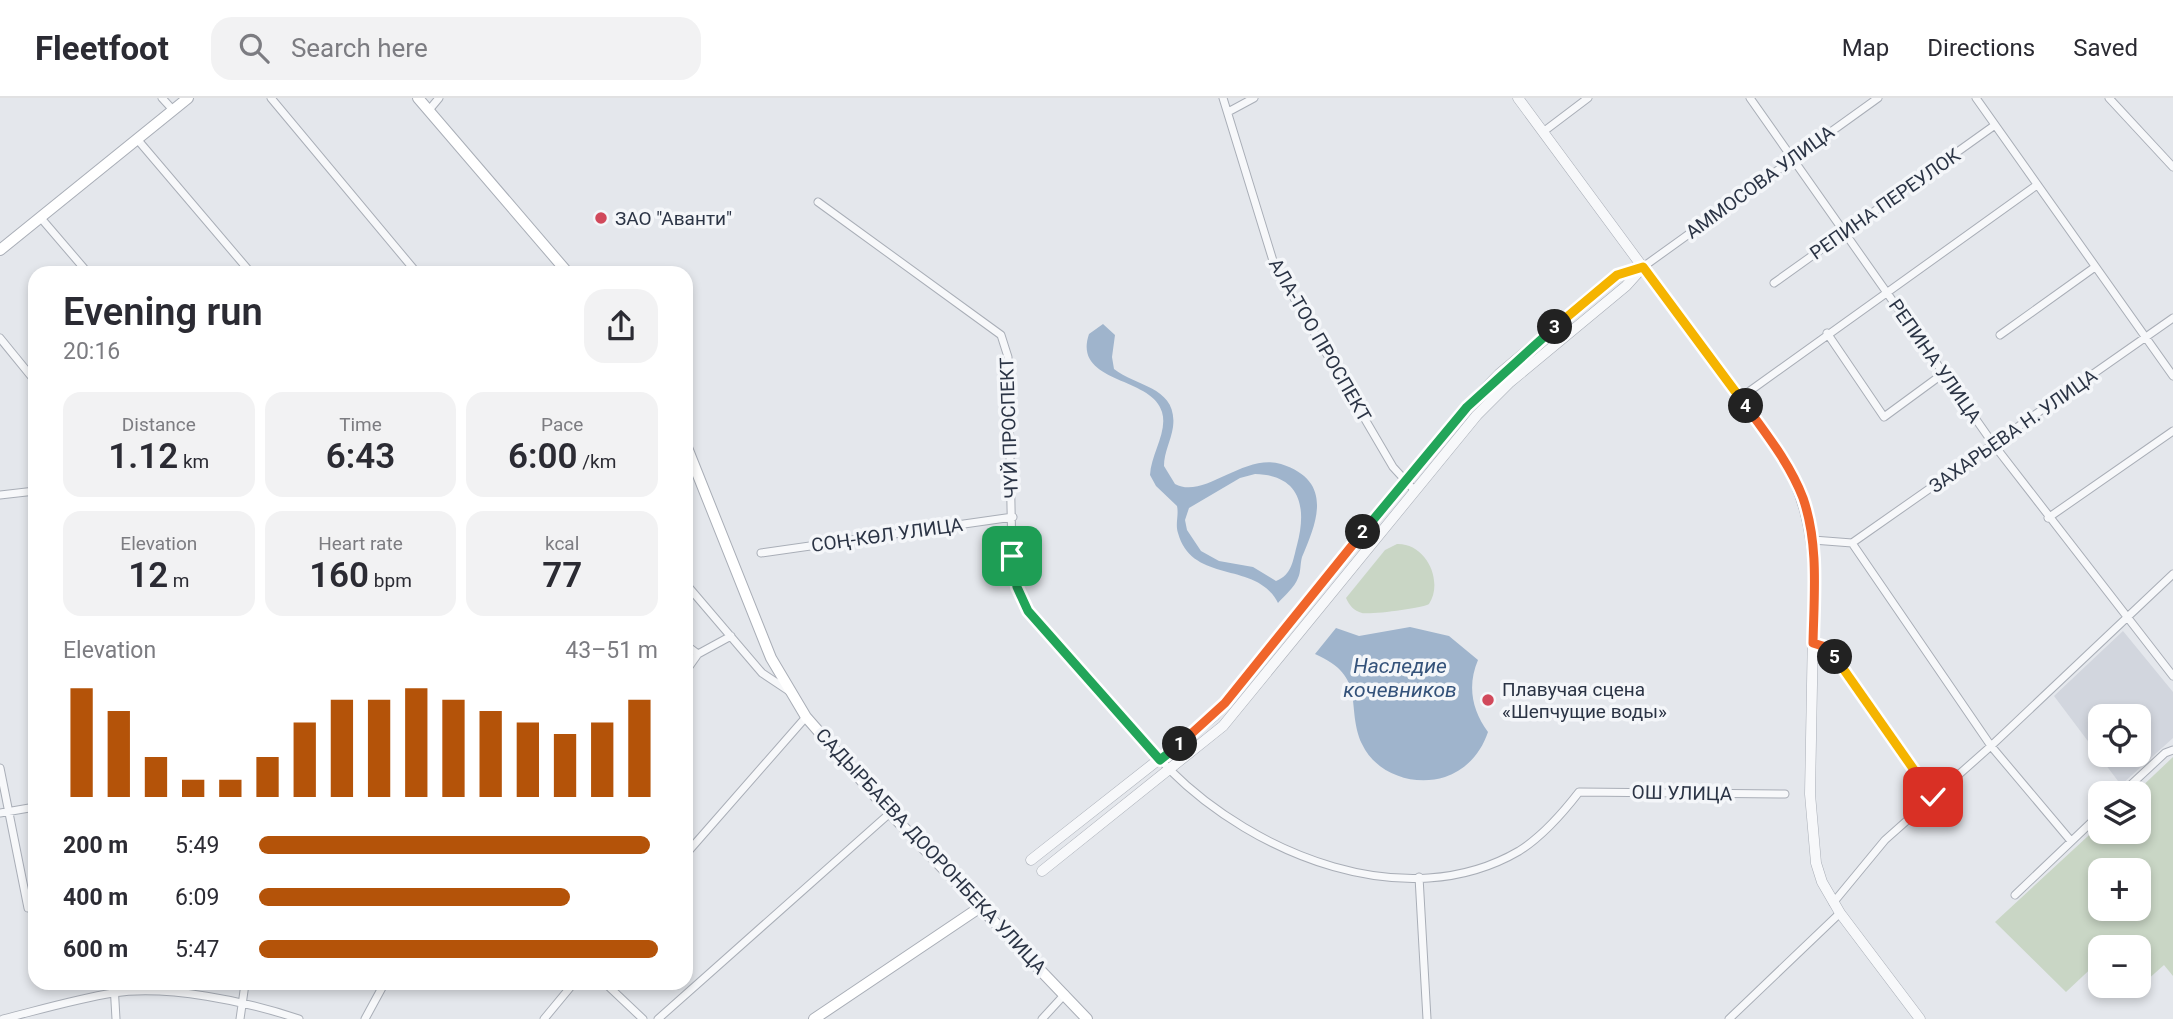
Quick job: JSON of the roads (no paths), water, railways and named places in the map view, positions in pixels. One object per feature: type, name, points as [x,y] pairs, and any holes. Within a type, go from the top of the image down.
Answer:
[{"type":"main road","points":[[0,250],[188,98]]},
{"type":"main road","points":[[418,98],[562,266]]},
{"type":"main road","points":[[425,98],[429,110]]},
{"type":"main road","name":"САДЫРБАЕВА ДООРОНБЕКА УЛИЦА","points":[[693,463],[771,658],[806,717],[890,813],[1087,1019]]},
{"type":"main road","points":[[814,1019],[979,908]]},
{"type":"street","points":[[162,98],[173,110]]},
{"type":"street","points":[[271,98],[411,266]]},
{"type":"street","points":[[429,110],[439,98]]},
{"type":"street","name":"АЛА-ТОО ПРОСПЕКТ","points":[[1223,98],[1279,273],[1404,481],[1415,491]]},
{"type":"street","points":[[1228,112],[1254,98]]},
{"type":"street","points":[[1518,98],[1740,398],[1794,477],[1803,498],[1813,540],[1810,794],[1813,843],[1822,882],[1840,913],[1920,1019]]},
{"type":"street","points":[[1543,132],[1588,98]]},
{"type":"street","name":"РЕПИНА УЛИЦА","points":[[1750,98],[1994,445],[2126,619],[2173,676]]},
{"type":"street","name":"АММОСОВА УЛИЦА","points":[[1643,267],[1878,98]]},
{"type":"street","points":[[1976,98],[2173,376]]},
{"type":"street","points":[[2109,98],[2173,167]]},
{"type":"street","name":"РЕПИНА ПЕРЕУЛОК","points":[[1774,283],[1996,125]]},
{"type":"street","points":[[137,139],[245,266]]},
{"type":"street","points":[[1740,398],[1827,333],[2037,185]]},
{"type":"street","name":"ЧҮЙ ПРОСПЕКТ","points":[[818,202],[1001,335],[1008,358],[1014,571],[1028,611],[1160,760],[1208,805],[1285,849],[1360,872],[1419,877],[1474,869],[1518,851],[1553,823],[1579,792]]},
{"type":"street","points":[[40,217],[82,266]]},
{"type":"street","points":[[1031,860],[1200,728],[1225,703],[1467,407],[1500,374],[1617,275],[1643,267]]},
{"type":"street","points":[[1042,871],[1223,726],[1477,415],[1501,391],[1626,286],[1643,267]]},
{"type":"street","points":[[2000,335],[2095,267]]},
{"type":"street","name":"ЗАХАРЬЕВА Н. УЛИЦА","points":[[1852,543],[2173,318]]},
{"type":"street","points":[[1827,333],[1884,417],[1944,373]]},
{"type":"street","points":[[0,338],[28,372]]},
{"type":"street","points":[[2048,518],[2173,431]]},
{"type":"street","points":[[0,495],[28,492]]},
{"type":"street","name":"СОҢ-КӨЛ УЛИЦА","points":[[761,553],[1013,517]]},
{"type":"street","points":[[1813,540],[1852,543],[1991,746],[2071,841]]},
{"type":"street","points":[[1833,903],[1885,840],[1991,746],[2173,574]]},
{"type":"street","points":[[693,592],[762,673],[791,692]]},
{"type":"street","points":[[693,661],[698,654],[731,636]]},
{"type":"street","points":[[1813,643],[1829,648],[1933,797]]},
{"type":"street","points":[[693,650],[698,654]]},
{"type":"street","points":[[693,846],[806,717]]},
{"type":"street","points":[[2135,781],[2165,753],[2173,750]]},
{"type":"street","points":[[0,768],[4,812],[28,908]]},
{"type":"street","name":"ОШ УЛИЦА","points":[[1579,792],[1785,794]]},
{"type":"street","points":[[4,812],[28,808]]},
{"type":"street","points":[[693,987],[890,813]]},
{"type":"street","points":[[2015,895],[2088,825]]},
{"type":"street","points":[[1419,877],[1427,1019]]},
{"type":"street","points":[[1729,1019],[1840,913]]},
{"type":"street","points":[[115,990],[116,1019]]},
{"type":"street","points":[[240,1019],[244,990]]},
{"type":"street","points":[[365,1019],[381,990]]},
{"type":"street","points":[[544,1019],[568,990]]},
{"type":"street","points":[[612,990],[643,1019]]},
{"type":"street","points":[[657,1019],[690,990]]},
{"type":"street","points":[[3,1019],[115,993],[178,994],[242,1003],[299,1019]]},
{"type":"street","points":[[1042,1019],[1065,994]]},
{"type":"water","points":[[1103,324],[1115,335],[1112,357],[1114,369],[1154,390],[1169,404],[1173,414],[1173,427],[1164,466],[1175,484],[1198,486],[1267,462],[1298,471],[1309,481],[1315,492],[1316,517],[1297,581],[1278,603],[1268,590],[1255,581],[1210,567],[1185,549],[1177,530],[1177,506],[1156,486],[1150,475],[1163,427],[1162,412],[1155,400],[1144,392],[1102,371],[1092,362],[1087,350],[1089,334]],"holes":[[[1255,474],[1270,476],[1291,487],[1297,496],[1301,518],[1291,566],[1285,575],[1276,581],[1253,567],[1219,561],[1201,551],[1187,530],[1185,520],[1189,508],[1240,478]]]},
{"type":"water","name":"Наследие кочевников","points":[[1410,627],[1449,636],[1478,660],[1473,679],[1473,698],[1478,715],[1488,732],[1477,754],[1466,765],[1453,774],[1433,780],[1397,776],[1368,754],[1357,730],[1349,683],[1332,663],[1315,654],[1336,628],[1359,636]]},
{"type":"place","name":"ЗАО \"Аванти\"","points":[[601,218]]},
{"type":"place","name":"Плавучая сцена «Шепчущие воды»","points":[[1488,700]]}]
